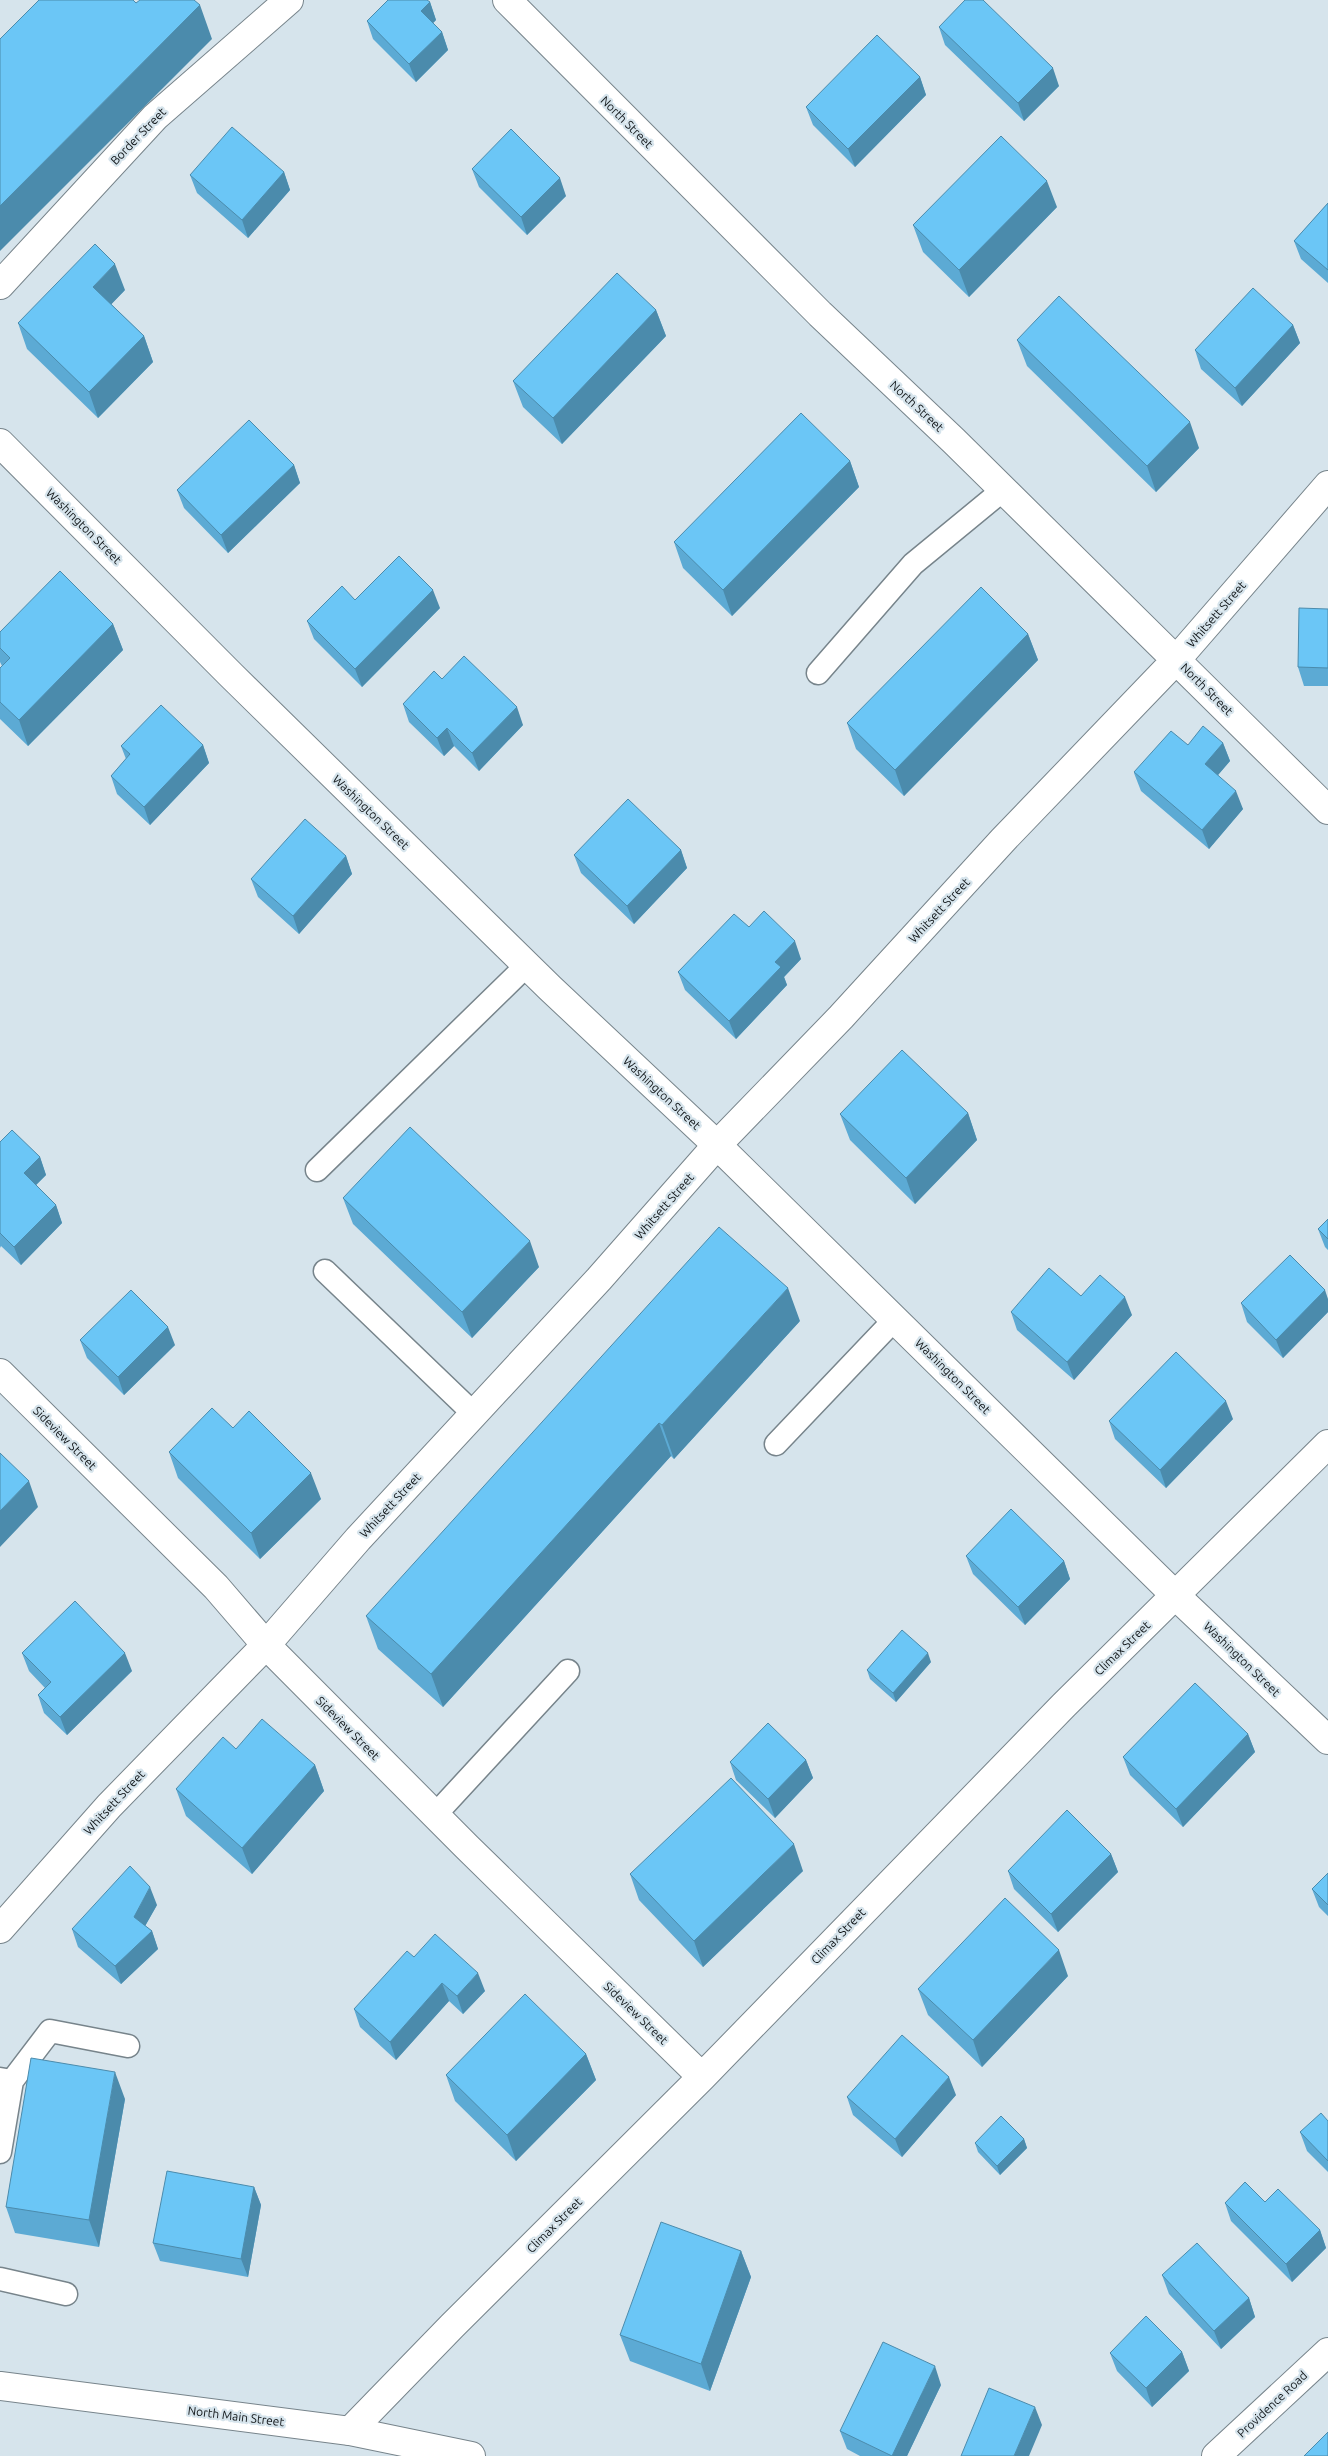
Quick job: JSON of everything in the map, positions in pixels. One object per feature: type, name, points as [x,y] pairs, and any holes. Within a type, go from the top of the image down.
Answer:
[{"type":"street","name":"Border Street","points":[[0,285],[155,117],[289,0]]},
{"type":"street","name":"North Street","points":[[507,0],[820,314],[1177,659],[1328,810]]},
{"type":"street","name":"Washington Street","points":[[0,443],[231,675],[527,965],[717,1145],[1176,1596],[1328,1740]]},
{"type":"street","name":"Whitsett Street","points":[[0,1929],[108,1806],[266,1645],[358,1539],[599,1279],[717,1145],[841,1017],[1003,840],[1177,659],[1328,485]]},
{"type":"street","name":"Sideview Street","points":[[0,1373],[216,1587],[266,1645],[435,1815],[702,2077]]},
{"type":"street","name":"Climax Street","points":[[350,2430],[702,2077],[1064,1705],[1328,1444]]},
{"type":"street","name":"Providence Road","points":[[1216,2456],[1328,2352]]},
{"type":"street","name":"North Main Street","points":[[0,2386],[350,2430],[471,2456]]},
{"type":"lane","points":[[818,673],[913,564],[1003,490]]},
{"type":"lane","points":[[317,1170],[527,965]]},
{"type":"lane","points":[[326,1271],[474,1414]]},
{"type":"lane","points":[[776,1444],[895,1319]]},
{"type":"lane","points":[[435,1815],[568,1671]]},
{"type":"lane","points":[[0,2152],[6,2080],[50,2031],[128,2046]]},
{"type":"lane","points":[[0,2279],[66,2294]]},
{"type":"building","points":[[39,0],[133,0],[136,3],[140,0],[194,0],[200,5],[0,206],[0,39]]},
{"type":"building","points":[[388,0],[427,0],[430,2],[421,11],[442,32],[409,64],[367,21]]},
{"type":"building","points":[[965,0],[983,0],[1053,68],[1018,103],[939,27]]},
{"type":"building","points":[[877,35],[920,77],[848,149],[806,107]]},
{"type":"building","points":[[232,127],[284,172],[242,220],[190,175]]},
{"type":"building","points":[[511,129],[560,178],[521,217],[472,169]]},
{"type":"building","points":[[1001,136],[1047,181],[959,270],[913,225]]},
{"type":"building","points":[[1328,203],[1328,270],[1294,241]]},
{"type":"building","points":[[95,244],[115,264],[93,287],[144,336],[89,392],[18,323]]},
{"type":"building","points":[[617,273],[656,310],[553,418],[513,381]]},
{"type":"building","points":[[1253,288],[1293,325],[1235,388],[1195,350]]},
{"type":"building","points":[[1059,296],[1190,422],[1147,466],[1017,340]]},
{"type":"building","points":[[801,413],[850,461],[723,590],[674,542]]},
{"type":"building","points":[[249,420],[294,465],[221,535],[177,490]]},
{"type":"building","points":[[399,556],[433,590],[355,669],[307,621],[342,586],[355,600]]},
{"type":"building","points":[[60,571],[113,624],[19,720],[0,702],[0,668],[10,658],[0,648],[0,632]]},
{"type":"building","points":[[981,587],[1028,634],[895,770],[847,723]]},
{"type":"building","points":[[1299,608],[1328,609],[1328,668],[1298,667]]},
{"type":"building","points":[[464,656],[517,707],[472,753],[447,728],[437,738],[403,704],[434,671],[442,679]]},
{"type":"building","points":[[161,705],[203,745],[144,807],[111,776],[130,754],[121,746]]},
{"type":"building","points":[[1203,726],[1223,743],[1205,764],[1236,791],[1202,830],[1134,772],[1171,731],[1188,745]]},
{"type":"building","points":[[628,799],[681,850],[627,906],[574,855]]},
{"type":"building","points":[[305,819],[346,856],[293,916],[251,879]]},
{"type":"building","points":[[764,911],[795,941],[775,962],[781,967],[729,1021],[678,972],[734,914],[749,927]]},
{"type":"building","points":[[902,1050],[968,1113],[906,1178],[840,1114]]},
{"type":"building","points":[[410,1127],[530,1241],[462,1312],[343,1198]]},
{"type":"building","points":[[12,1130],[40,1157],[24,1173],[56,1205],[14,1247],[0,1233],[0,1142]]},
{"type":"building","points":[[1328,1219],[1328,1239],[1318,1229]]},
{"type":"building","points":[[719,1227],[788,1288],[662,1425],[659,1423],[431,1674],[366,1616]]},
{"type":"building","points":[[1290,1255],[1325,1290],[1276,1340],[1241,1303]]},
{"type":"building","points":[[1049,1268],[1081,1296],[1100,1275],[1125,1297],[1067,1362],[1011,1312]]},
{"type":"building","points":[[131,1290],[168,1327],[118,1377],[80,1340]]},
{"type":"building","points":[[1176,1352],[1226,1401],[1160,1470],[1109,1421]]},
{"type":"building","points":[[212,1408],[233,1428],[249,1411],[311,1473],[251,1533],[169,1452]]},
{"type":"building","points":[[0,1453],[29,1481],[0,1511]]},
{"type":"building","points":[[1011,1509],[1064,1561],[1018,1607],[966,1556]]},
{"type":"building","points":[[75,1601],[125,1653],[60,1717],[38,1695],[51,1682],[22,1653]]},
{"type":"building","points":[[902,1630],[928,1653],[893,1693],[867,1670]]},
{"type":"building","points":[[1195,1683],[1248,1734],[1176,1809],[1123,1757]]},
{"type":"building","points":[[262,1719],[315,1765],[242,1848],[176,1789],[223,1737],[236,1749]]},
{"type":"building","points":[[768,1723],[806,1760],[768,1799],[730,1762]]},
{"type":"building","points":[[731,1778],[794,1844],[694,1941],[630,1874]]},
{"type":"building","points":[[1067,1810],[1111,1854],[1051,1914],[1008,1871]]},
{"type":"building","points":[[130,1866],[150,1887],[134,1917],[152,1931],[115,1966],[72,1929]]},
{"type":"building","points":[[1328,1873],[1328,1905],[1312,1889]]},
{"type":"building","points":[[1005,1898],[1059,1950],[973,2040],[918,1989]]},
{"type":"building","points":[[435,1934],[478,1973],[457,1996],[442,1983],[390,2042],[354,2009],[407,1951],[414,1957]]},
{"type":"building","points":[[525,1994],[586,2054],[507,2135],[446,2075]]},
{"type":"building","points":[[902,2035],[949,2077],[895,2139],[847,2097]]},
{"type":"building","points":[[31,2058],[115,2072],[89,2220],[6,2207]]},
{"type":"building","points":[[1321,2113],[1328,2121],[1328,2161],[1300,2132]]},
{"type":"building","points":[[1001,2116],[1024,2139],[997,2166],[975,2143]]},
{"type":"building","points":[[167,2171],[254,2187],[241,2259],[153,2243]]},
{"type":"building","points":[[1245,2182],[1265,2202],[1278,2189],[1320,2230],[1286,2264],[1225,2203]]},
{"type":"building","points":[[661,2222],[741,2251],[701,2364],[620,2335]]},
{"type":"building","points":[[1197,2243],[1249,2298],[1214,2331],[1162,2275]]},
{"type":"building","points":[[1146,2316],[1182,2352],[1146,2388],[1110,2353]]},
{"type":"building","points":[[883,2342],[935,2366],[892,2456],[840,2431]]},
{"type":"building","points":[[989,2388],[1035,2407],[1014,2456],[961,2456]]},
{"type":"building","points":[[1328,2432],[1328,2456],[1304,2456]]}]
